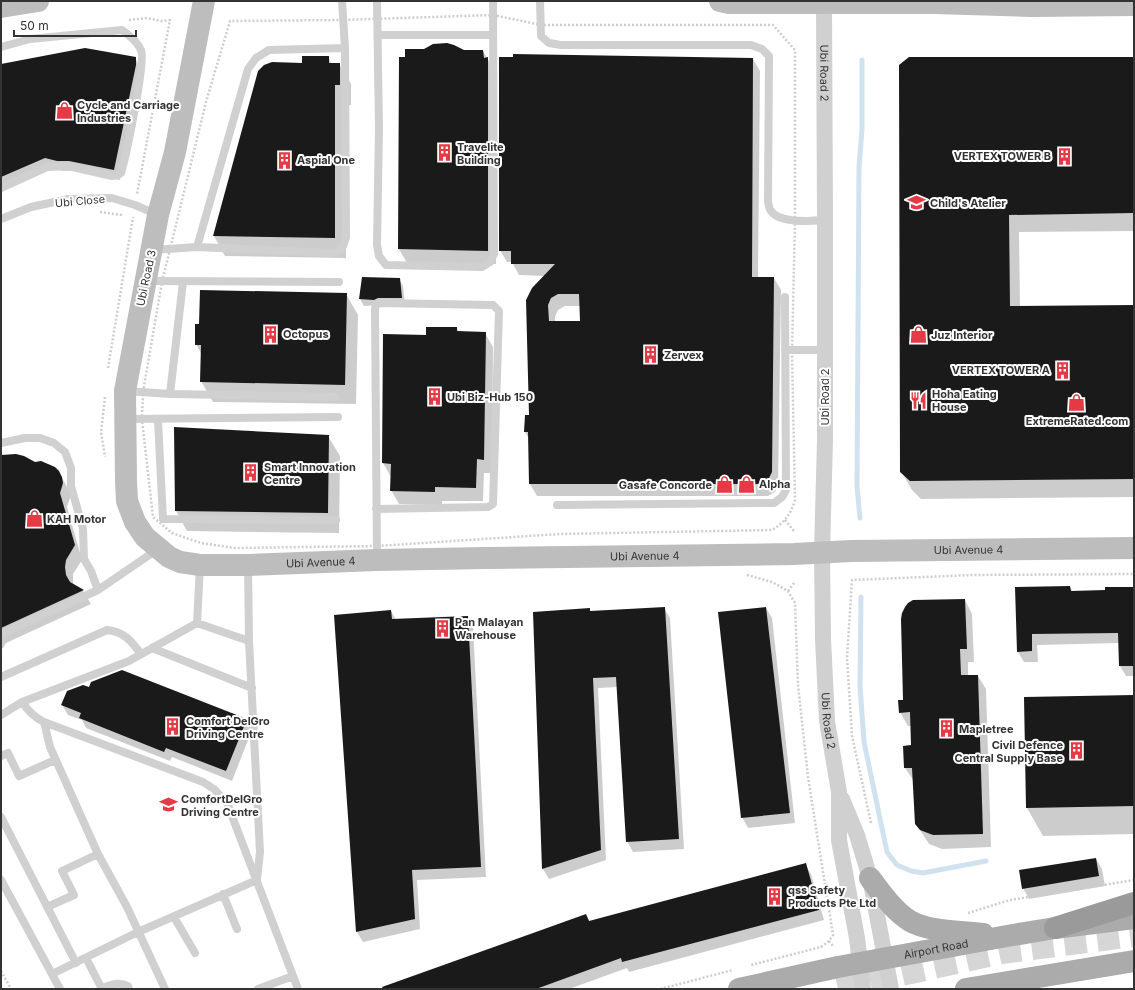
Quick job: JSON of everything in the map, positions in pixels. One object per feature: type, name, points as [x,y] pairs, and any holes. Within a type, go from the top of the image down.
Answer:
[{"type":"highway","points":[[1055,928],[1134,903]]},
{"type":"main road","points":[[870,878],[884,897],[911,921],[931,928],[1007,936]]},
{"type":"main road","name":"Airport Road","points":[[739,989],[807,973],[1007,936],[1134,918]]},
{"type":"main road","points":[[970,988],[1134,961]]},
{"type":"street","points":[[1,7],[38,1]]},
{"type":"street","name":"Ubi Road 3","points":[[159,549],[145,537],[135,522],[127,501],[125,473],[125,391],[158,215],[175,152],[204,1]]},
{"type":"street","points":[[720,1],[729,3],[933,2],[1134,5]]},
{"type":"street","name":"Ubi Road 2","points":[[824,2],[826,220],[822,552],[823,639],[827,721],[839,792],[839,840],[857,938],[863,989]]},
{"type":"street","name":"Ubi Avenue 4","points":[[159,549],[180,562],[200,565],[248,565],[377,560],[583,556],[1134,548]]},
{"type":"street","name":"Ubi Road 2","points":[[839,792],[857,835],[870,878],[891,989]]},
{"type":"lane","points":[[152,250],[197,247],[332,253],[339,251],[344,246],[346,237],[345,48],[342,1]]},
{"type":"lane","points":[[377,1],[379,128],[376,245],[379,256],[386,265],[482,267],[490,262],[494,254],[493,1]]},
{"type":"lane","points":[[540,1],[541,36],[549,44],[751,45],[762,49],[769,56],[768,202],[771,212],[779,217],[796,221],[826,220]]},
{"type":"lane","points":[[1,46],[30,39],[122,30],[131,36],[138,44],[142,55],[136,105],[121,173],[112,176],[68,166],[47,167],[1,188]]},
{"type":"lane","points":[[378,35],[493,35]]},
{"type":"lane","points":[[197,247],[248,69],[256,58],[269,50],[345,48]]},
{"type":"lane","name":"Ubi Close","points":[[1,219],[31,207],[68,200],[112,198],[135,205],[158,215]]},
{"type":"lane","points":[[145,281],[339,282]]},
{"type":"lane","points":[[170,394],[183,282]]},
{"type":"lane","points":[[557,505],[774,503],[782,497],[786,490],[788,350],[785,298]]},
{"type":"lane","points":[[376,510],[488,507],[493,504],[499,311],[493,305],[376,305],[376,510],[377,560]]},
{"type":"lane","points":[[788,350],[825,350]]},
{"type":"lane","points":[[125,391],[170,394],[335,397]]},
{"type":"lane","points":[[126,419],[158,420],[338,417]]},
{"type":"lane","points":[[158,420],[163,519],[336,520]]},
{"type":"lane","points":[[1,443],[24,438],[40,438],[54,443],[65,452],[71,468],[71,486],[83,529],[84,559],[91,571],[98,590]]},
{"type":"lane","points":[[1,634],[98,590],[159,549]]},
{"type":"lane","points":[[197,623],[200,565]]},
{"type":"lane","points":[[248,565],[249,641],[260,852],[257,880]]},
{"type":"lane","points":[[1,715],[22,702],[130,661],[197,623],[249,641]]},
{"type":"lane","points":[[1,677],[107,630],[116,631],[128,638],[141,654]]},
{"type":"lane","points":[[152,648],[252,688]]},
{"type":"lane","points":[[22,702],[27,710],[44,722],[197,780],[214,789],[228,803],[298,989]]},
{"type":"lane","points":[[44,722],[50,748],[98,854],[126,907],[165,989]]},
{"type":"lane","points":[[1,756],[8,753],[19,776],[56,760]]},
{"type":"lane","points":[[1,817],[76,962]]},
{"type":"lane","points":[[47,907],[74,895],[62,871],[98,854]]},
{"type":"lane","points":[[1,880],[60,989]]},
{"type":"lane","points":[[52,974],[138,932],[257,880]]},
{"type":"lane","points":[[223,894],[237,929]]},
{"type":"lane","points":[[174,916],[195,953]]},
{"type":"lane","points":[[86,958],[102,989],[114,984],[128,986],[129,989]]},
{"type":"lane","points":[[258,989],[293,976]]},
{"type":"path","points":[[230,21],[343,20],[493,15],[541,25],[773,25],[795,50],[796,221],[788,350],[795,500],[792,509],[785,520],[794,531]]},
{"type":"path","points":[[98,211],[133,217]]},
{"type":"path","points":[[871,825],[852,736],[847,658],[852,580],[972,575],[1134,574]]},
{"type":"path","points":[[746,575],[772,582],[788,591],[795,602],[798,685],[806,762],[833,935],[830,941],[832,946]]},
{"type":"path","points":[[788,591],[794,583]]},
{"type":"path","points":[[961,915],[1010,900],[1134,880]]},
{"type":"path","points":[[1,970],[11,989]]},
{"type":"path","points":[[1129,989],[1134,988]]},
{"type":"building","name":"Travelite Building","points":[[447,43],[464,50],[483,50],[484,58],[488,57],[488,251],[398,249],[399,57],[405,57],[405,49],[424,49],[433,44]]},
{"type":"building","name":"Cycle and Carriage Industries","points":[[85,48],[136,57],[136,65],[114,170],[45,158],[1,177],[1,64]]},
{"type":"building","points":[[513,54],[753,58],[752,277],[774,277],[772,472],[768,480],[761,484],[529,484],[528,432],[524,432],[525,415],[529,415],[526,300],[532,288],[555,264],[511,264],[511,251],[499,251],[499,57],[513,57]],"holes":[[[558,294],[579,294],[580,321],[549,321],[548,305],[551,298]]]},
{"type":"building","name":"Aspial One","points":[[302,56],[329,56],[329,63],[340,63],[340,85],[335,85],[335,238],[213,236],[258,71],[264,65],[272,62],[302,63]]},
{"type":"building","points":[[909,57],[1134,57],[1134,213],[1009,215],[1010,306],[1134,305],[1134,479],[910,481],[900,472],[899,65]]},
{"type":"building","points":[[362,277],[400,278],[402,298],[378,298],[374,300],[359,299]]},
{"type":"building","name":"Octopus","points":[[200,290],[347,293],[345,385],[200,382],[201,345],[195,345],[195,324],[199,324]]},
{"type":"building","name":"Ubi Biz-Hub 150","points":[[426,327],[457,327],[457,331],[486,332],[484,460],[477,459],[476,488],[435,487],[435,492],[390,491],[391,464],[382,463],[383,334],[426,335]]},
{"type":"building","name":"Smart Innovation Centre","points":[[174,427],[329,435],[328,513],[175,511]]},
{"type":"building","name":"KAH Motor","points":[[16,454],[24,456],[35,462],[41,461],[55,467],[62,477],[63,483],[60,493],[75,545],[66,560],[66,575],[70,582],[84,590],[1,628],[1,455]]},
{"type":"building","points":[[1070,586],[1071,591],[1105,590],[1105,587],[1134,587],[1134,666],[1119,666],[1118,633],[1032,634],[1032,651],[1017,652],[1015,587]]},
{"type":"building","name":"Mapletree","points":[[965,599],[967,649],[960,649],[961,675],[978,675],[983,834],[933,835],[920,830],[915,824],[912,768],[904,768],[903,746],[911,745],[910,712],[899,713],[898,700],[903,700],[901,619],[905,607],[913,600]]},
{"type":"building","points":[[665,607],[679,839],[626,842],[616,677],[593,678],[601,850],[542,869],[533,612],[590,608],[590,611]]},
{"type":"building","points":[[766,607],[790,813],[741,818],[718,612]]},
{"type":"building","points":[[391,610],[392,619],[468,616],[481,867],[412,870],[415,919],[356,932],[334,615]]},
{"type":"building","name":"Comfort DelGro Driving Centre","points":[[122,670],[247,719],[226,771],[166,748],[164,752],[79,718],[81,713],[61,705],[67,691],[83,685],[89,687],[91,682]]},
{"type":"building","name":"Civil Defence Central Supply Base","points":[[1134,695],[1134,806],[1026,808],[1024,697]]},
{"type":"building","points":[[1096,858],[1099,876],[1022,889],[1019,870]]},
{"type":"building","points":[[806,863],[819,910],[622,962],[621,958],[536,989],[383,989],[382,987],[586,914],[589,921]]},
{"type":"waterway","points":[[860,518],[857,486],[859,167],[862,129],[862,60]]},
{"type":"waterway","points":[[861,597],[860,686],[864,742],[887,852],[897,865],[911,871],[923,873],[986,861]]},
{"type":"tunnel","points":[[838,989],[1002,953],[1134,936]]},
{"type":"place","name":"Cycle and Carriage Industries","points":[[64,111]]},
{"type":"place","name":"Travelite Building","points":[[444,153]]},
{"type":"place","name":"VERTEX TOWER B","points":[[1064,156]]},
{"type":"place","name":"Aspial One","points":[[284,160]]},
{"type":"place","name":"Child's Atelier","points":[[917,203]]},
{"type":"place","name":"Octopus","points":[[270,334]]},
{"type":"place","name":"Juz Interior","points":[[918,335]]},
{"type":"place","name":"Zervex","points":[[651,355]]},
{"type":"place","name":"VERTEX TOWER A","points":[[1063,370]]},
{"type":"place","name":"Ubi Biz-Hub 150","points":[[434,397]]},
{"type":"place","name":"Hoha Eating House","points":[[919,400]]},
{"type":"place","name":"ExtremeRated.com","points":[[1077,403]]},
{"type":"place","name":"Smart Innovation Centre","points":[[251,473]]},
{"type":"place","name":"Alpha","points":[[746,484]]},
{"type":"place","name":"Gasafe Concorde","points":[[725,485]]},
{"type":"place","name":"KAH Motor","points":[[34,519]]},
{"type":"place","name":"Pan Malayan Warehouse","points":[[442,628]]},
{"type":"place","name":"Comfort DelGro Driving Centre","points":[[173,727]]},
{"type":"place","name":"Mapletree","points":[[946,729]]},
{"type":"place","name":"Civil Defence Central Supply Base","points":[[1076,751]]},
{"type":"place","name":"ComfortDelGro Driving Centre","points":[[168,805]]},
{"type":"place","name":"qss Safety Products Pte Ltd","points":[[775,896]]}]
